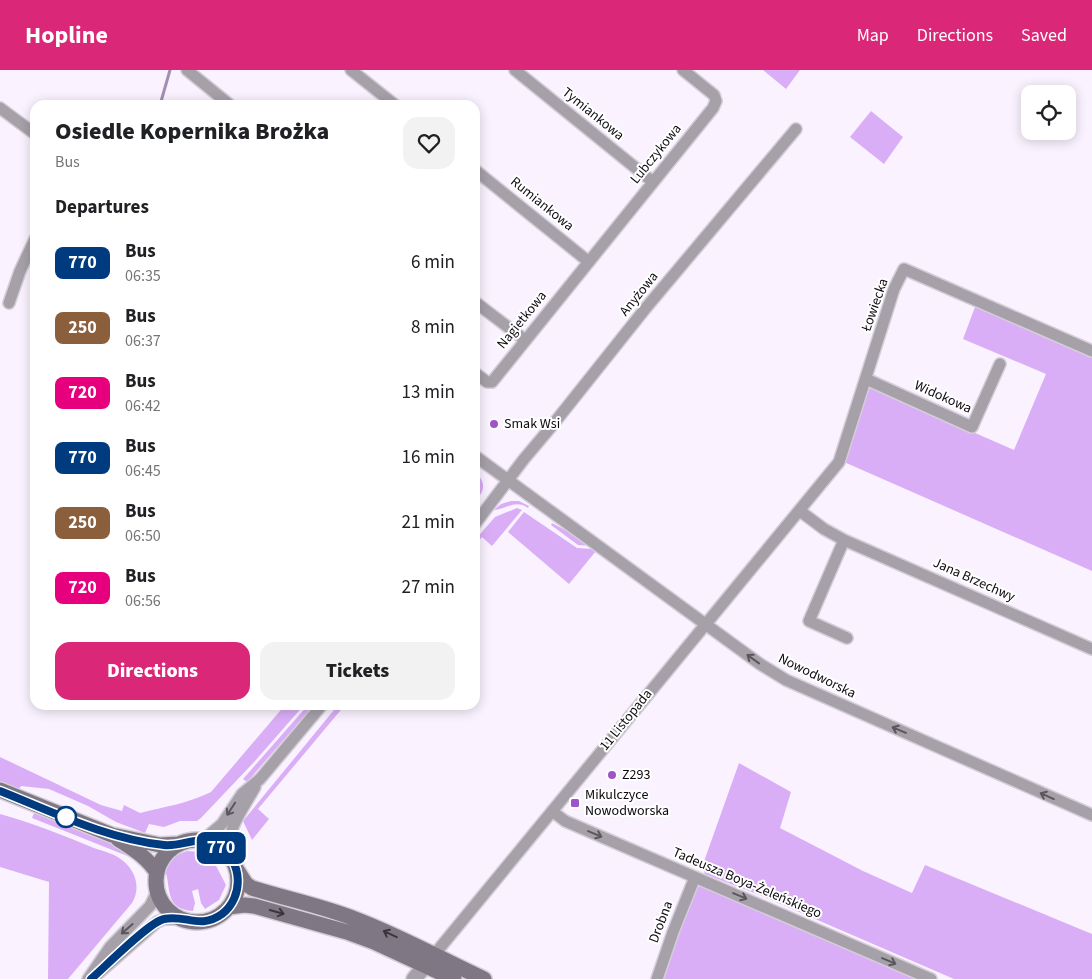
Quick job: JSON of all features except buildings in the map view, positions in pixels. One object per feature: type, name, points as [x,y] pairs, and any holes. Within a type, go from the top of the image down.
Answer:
[{"type":"main road","points":[[0,790],[112,835],[160,845],[203,840],[218,846],[229,855],[246,884],[252,888],[313,904],[355,919],[429,960],[454,979]]},
{"type":"main road","points":[[112,835],[144,856],[157,873]]},
{"type":"main road","points":[[179,844],[165,855],[157,873],[158,892],[162,902],[169,911],[181,919],[196,922],[209,921],[222,914],[229,907],[237,890],[237,870]]},
{"type":"main road","points":[[229,907],[254,906],[308,920],[484,979]]},
{"type":"street","points":[[187,70],[224,100]]},
{"type":"street","points":[[351,70],[388,100]]},
{"type":"street","name":"Tymiankowa","points":[[515,70],[653,182]]},
{"type":"street","name":"Lubczykowa","points":[[589,262],[713,108],[716,101],[714,95],[683,70]]},
{"type":"street","points":[[0,108],[30,130]]},
{"type":"street","name":"Anyżowa","points":[[480,517],[524,458],[645,309],[796,130]]},
{"type":"street","name":"Rumiankowa","points":[[480,174],[589,262]]},
{"type":"street","points":[[9,303],[30,250]]},
{"type":"street","name":"Nagietkowa","points":[[480,377],[487,382],[492,382],[589,262]]},
{"type":"street","name":"Łowiecka","points":[[839,462],[894,289],[904,268],[1092,351]]},
{"type":"street","points":[[480,306],[525,340]]},
{"type":"street","name":"Widokowa","points":[[866,379],[972,427],[1000,364]]},
{"type":"street","name":"Nowodworska","points":[[480,460],[769,670],[799,687],[1092,815]]},
{"type":"street","name":"11 Listopada","points":[[414,979],[839,462]]},
{"type":"street","name":"Jana Brzechwy","points":[[800,510],[814,523],[844,540],[1092,648]]},
{"type":"street","points":[[844,540],[810,621],[847,638]]},
{"type":"street","points":[[203,840],[222,824],[242,794],[260,779],[318,710]]},
{"type":"street","points":[[229,855],[228,845],[231,830],[260,779]]},
{"type":"street","name":"Tadeusza Boya-Żeleńskiego","points":[[552,812],[565,821],[931,979]]},
{"type":"street","name":"Drobna","points":[[657,979],[695,877]]},
{"type":"street","points":[[89,979],[98,961],[110,946],[150,906],[158,892]]},
{"type":"street","points":[[89,979],[157,922],[164,919],[181,919]]},
{"type":"shaded area","points":[[763,70],[800,70],[786,89]]},
{"type":"shaded area","points":[[871,111],[903,137],[884,164],[850,137]]},
{"type":"shaded area","points":[[975,307],[1092,355],[1092,571],[844,462],[870,387],[1014,450],[1046,374],[963,339]]},
{"type":"shaded area","points":[[480,478],[483,483],[480,496]]},
{"type":"shaded area","points":[[519,501],[529,506],[528,508],[524,505],[515,504],[494,510],[501,504]]},
{"type":"shaded area","points":[[517,508],[522,510],[492,546],[482,537],[480,539],[480,534],[495,517]]},
{"type":"shaded area","points":[[524,512],[577,548],[593,549],[596,551],[569,584],[508,532]]},
{"type":"shaded area","points":[[552,523],[591,546],[578,545],[551,525]]},
{"type":"shaded area","points":[[281,710],[300,710],[201,818],[197,821],[180,821],[164,827],[149,824],[145,833],[116,822],[88,806],[49,789],[21,786],[19,789],[0,781],[0,757],[101,805],[122,811],[124,805],[140,813],[194,799],[211,792]]},
{"type":"shaded area","points":[[304,710],[310,710],[247,782],[243,779]]},
{"type":"shaded area","points":[[334,710],[341,710],[258,809],[269,819],[252,840],[243,821]]},
{"type":"shaded area","points":[[739,763],[791,792],[780,828],[863,871],[912,893],[925,865],[1092,934],[1092,979],[954,979],[762,896],[705,874],[702,867]]},
{"type":"shaded area","points":[[34,813],[132,852],[130,857],[32,818]]},
{"type":"shaded area","points":[[0,814],[47,829],[112,854],[127,864],[134,874],[136,892],[132,903],[68,979],[48,979],[49,882],[0,867]]},
{"type":"shaded area","points":[[187,851],[201,852],[212,858],[226,885],[219,900],[205,909],[201,903],[198,889],[192,891],[195,903],[193,911],[177,906],[170,895],[164,867],[174,856]]},
{"type":"shaded area","points":[[704,885],[920,979],[662,979],[692,891]]},
{"type":"waterway","points":[[161,100],[170,70]]},
{"type":"bus line","name":"770","points":[[0,791],[112,835],[169,846],[203,840],[224,850],[234,862],[237,870],[237,890],[229,907],[222,914],[214,919],[203,922],[172,918],[157,922],[91,979]]},
{"type":"place","name":"Smak Wsi","points":[[494,424]]},
{"type":"place","name":"Z293","points":[[612,775]]},
{"type":"place","name":"Mikulczyce Nowodworska","points":[[575,803]]}]
